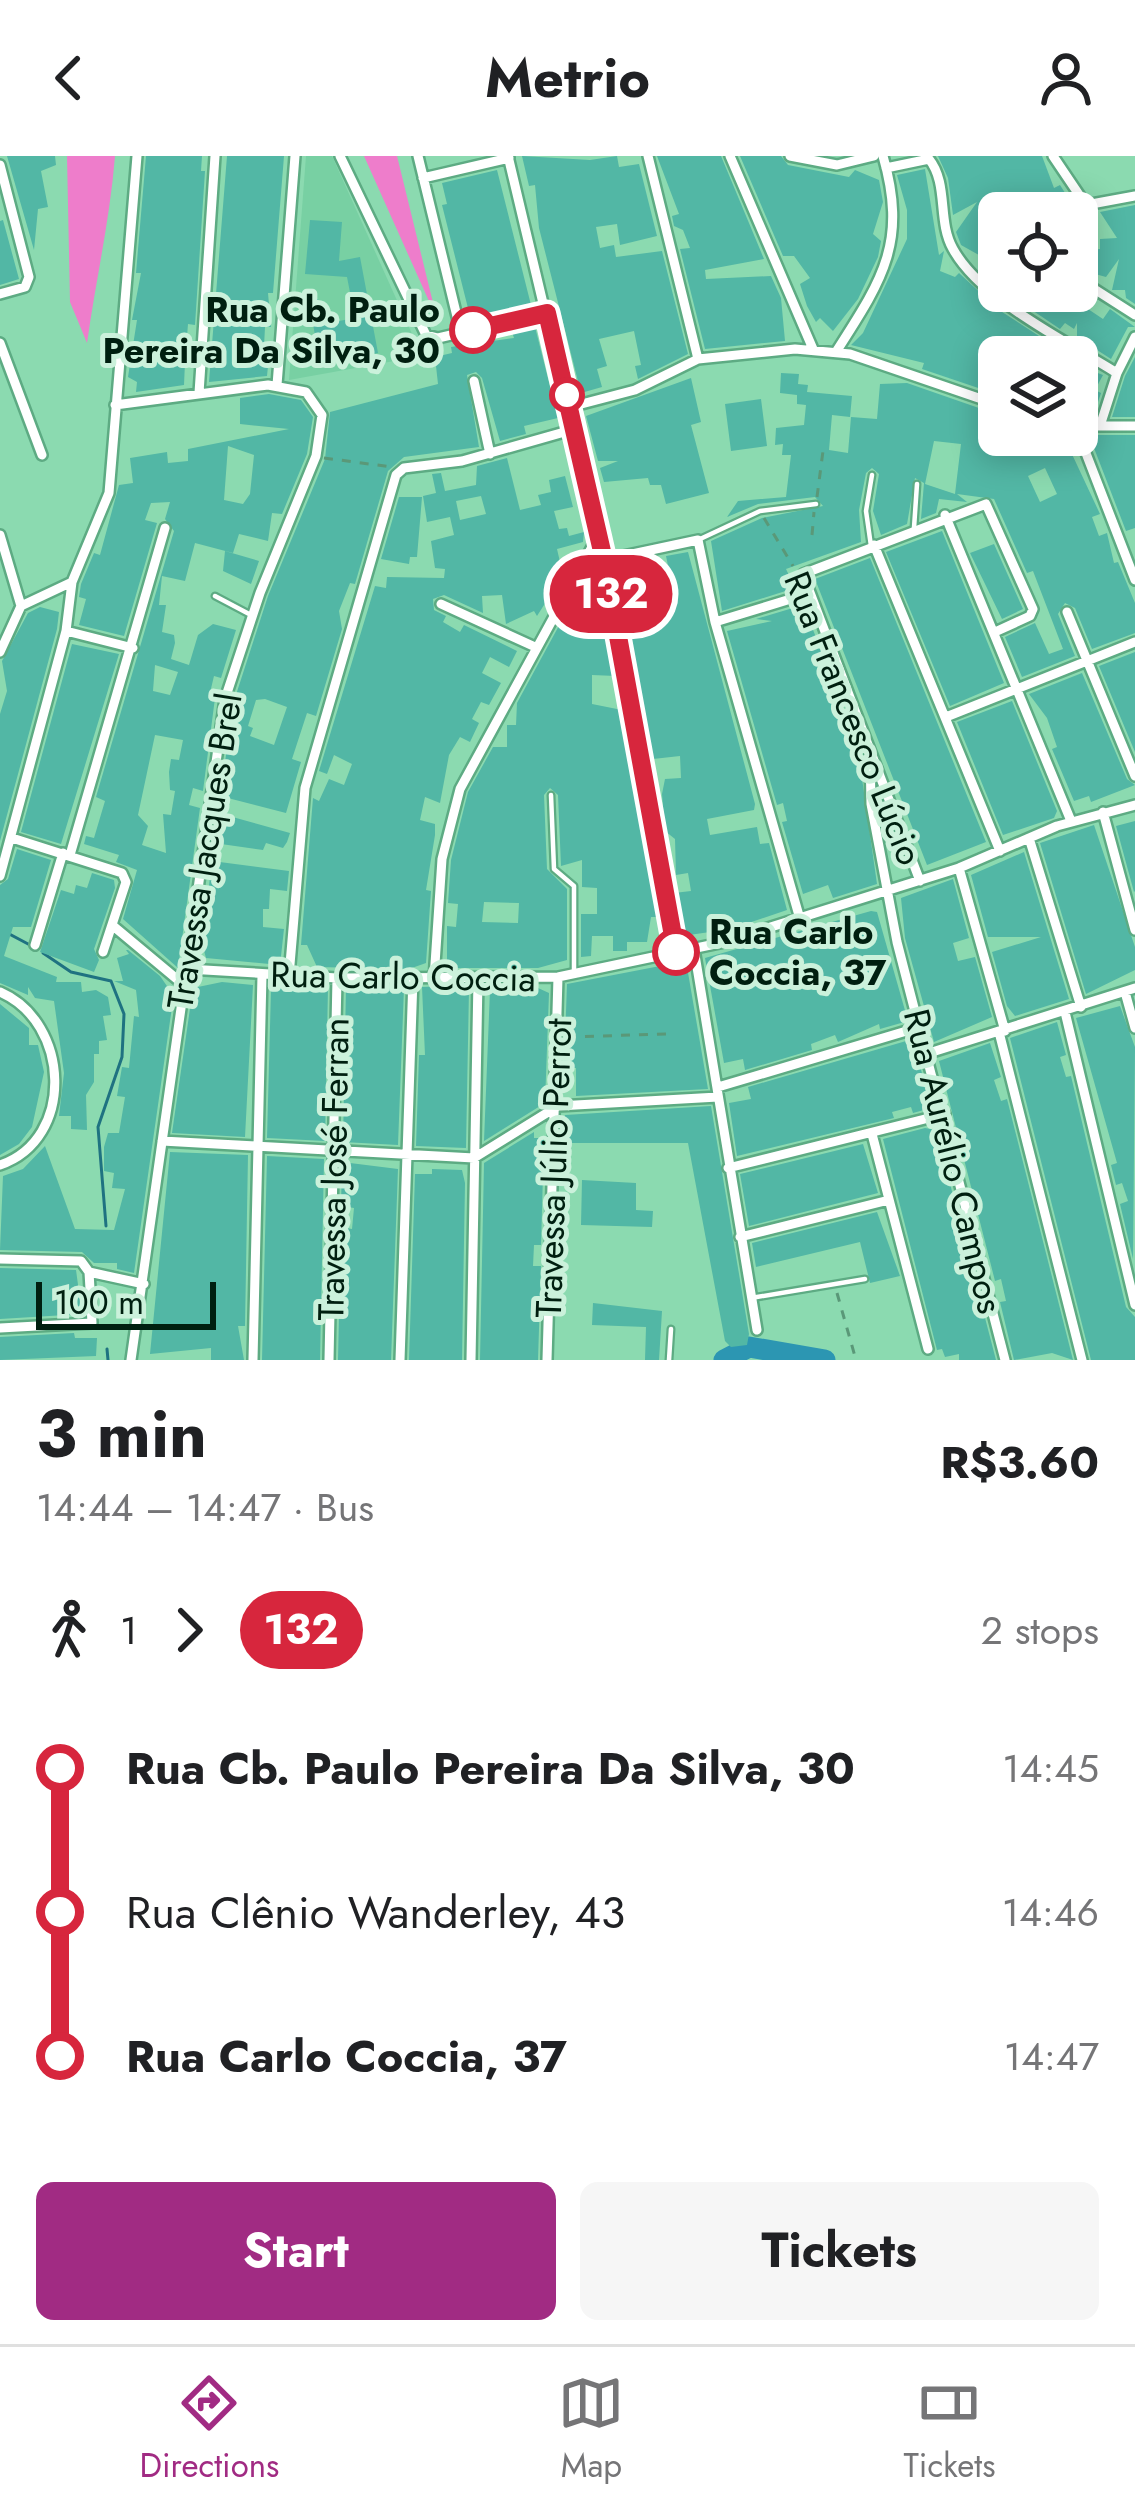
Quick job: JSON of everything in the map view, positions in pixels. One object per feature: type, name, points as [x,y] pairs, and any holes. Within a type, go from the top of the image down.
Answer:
[{"type":"street","points":[[0,876],[66,631],[72,582],[110,494],[137,156]]},
{"type":"street","points":[[199,393],[215,156]]},
{"type":"street","points":[[115,405],[277,385],[295,156]]},
{"type":"street","points":[[340,156],[430,338],[547,313]]},
{"type":"street","points":[[418,156],[461,333]]},
{"type":"street","points":[[648,156],[698,359]]},
{"type":"street","points":[[730,156],[813,349]]},
{"type":"street","points":[[794,157],[837,165],[874,156]]},
{"type":"street","points":[[836,352],[874,294],[893,245],[895,212],[883,156]]},
{"type":"street","points":[[1053,156],[1086,205],[1135,196]]},
{"type":"street","points":[[423,178],[508,157],[604,560],[676,952]]},
{"type":"street","points":[[886,169],[929,159],[939,178],[948,239],[962,262],[991,291],[1117,373]]},
{"type":"street","points":[[0,165],[6,211],[29,277],[25,287],[0,294]]},
{"type":"street","points":[[1098,292],[1135,316]]},
{"type":"street","points":[[1135,337],[1100,426],[1135,426]]},
{"type":"street","points":[[0,343],[42,455]]},
{"type":"street","points":[[570,407],[635,390],[698,359],[813,349],[836,352],[978,398]]},
{"type":"street","points":[[474,380],[490,454]]},
{"type":"street","name":"Travessa Jacques Brel","points":[[131,1357],[225,699],[251,615],[316,457],[320,406],[306,392],[277,385]]},
{"type":"street","points":[[289,976],[305,788],[382,538],[392,483],[404,468],[490,454],[575,429]]},
{"type":"street","points":[[1088,456],[1135,580]]},
{"type":"street","points":[[802,574],[945,515],[986,504],[1033,609],[1030,616],[995,632]]},
{"type":"street","points":[[945,515],[1070,821]]},
{"type":"street","points":[[35,945],[134,648],[165,528]]},
{"type":"street","points":[[0,536],[21,606]]},
{"type":"street","points":[[434,979],[442,859],[451,815],[533,646],[598,536]]},
{"type":"street","points":[[604,560],[698,540],[715,622],[800,919]]},
{"type":"street","points":[[873,545],[1000,850]]},
{"type":"street","name":"Rua Francesco Lúcio","points":[[802,574],[920,881]]},
{"type":"street","points":[[0,652],[21,606],[72,582]]},
{"type":"street","points":[[715,622],[807,594]]},
{"type":"street","points":[[441,604],[533,646]]},
{"type":"street","points":[[1067,612],[1135,776]]},
{"type":"street","points":[[66,631],[134,648]]},
{"type":"street","points":[[946,717],[1135,642]]},
{"type":"street","name":"Rua Aurélio Campos","points":[[870,751],[869,785],[887,892],[1004,1360]]},
{"type":"street","name":"Rua Carlo Coccia","points":[[188,969],[337,978],[558,977],[694,949],[800,919],[958,868],[1070,821],[1135,805]]},
{"type":"street","points":[[1102,812],[1131,900],[1135,930]]},
{"type":"street","points":[[12,838],[125,877],[103,952]]},
{"type":"street","points":[[1029,838],[1081,1006]]},
{"type":"street","name":"Rua Aurélio Campos","points":[[958,868],[1082,1360]]},
{"type":"street","points":[[112,925],[184,985]]},
{"type":"street","points":[[694,949],[757,1330]]},
{"type":"street","points":[[253,1360],[254,1147],[262,975]]},
{"type":"street","name":"Travessa Júlio Perrot","points":[[547,1360],[558,1106],[558,977]]},
{"type":"street","name":"Travessa José Ferran","points":[[329,1360],[337,978]]},
{"type":"street","points":[[400,1360],[413,978]]},
{"type":"street","points":[[471,1360],[478,979]]},
{"type":"street","points":[[929,1053],[1130,990],[1135,1028]]},
{"type":"street","points":[[0,992],[33,1012],[46,1034],[55,1082],[37,1142],[22,1157],[0,1165]]},
{"type":"street","points":[[1065,1012],[1135,1305]]},
{"type":"street","points":[[162,1142],[475,1158],[558,1106],[718,1092],[920,1028]]},
{"type":"street","points":[[728,1168],[945,1114]]},
{"type":"street","points":[[872,1134],[928,1349]]},
{"type":"street","points":[[740,1237],[889,1200]]},
{"type":"street","points":[[0,1259],[82,1261],[89,1272],[89,1328],[0,1328]]},
{"type":"street","points":[[89,1272],[144,1284]]},
{"type":"lane","points":[[872,475],[866,496],[873,545]]},
{"type":"lane","points":[[914,528],[917,484]]},
{"type":"lane","points":[[698,540],[760,511],[815,504]]},
{"type":"lane","points":[[215,596],[251,615]]},
{"type":"lane","points":[[551,795],[554,869],[574,886],[574,974]]},
{"type":"lane","points":[[751,1298],[865,1279]]},
{"type":"lane","points":[[668,1360],[671,1329]]},
{"type":"path","points":[[812,535],[823,451]]},
{"type":"path","points":[[316,457],[404,468]]},
{"type":"path","name":"Rua Francesco Lúcio","points":[[760,511],[802,574]]},
{"type":"path","points":[[559,1037],[666,1034]]},
{"type":"path","points":[[835,1284],[856,1360]]},
{"type":"shaded area","points":[[67,156],[115,156],[87,343],[70,302]]},
{"type":"shaded area","points":[[306,156],[332,156],[422,356],[289,380]]},
{"type":"shaded area","points":[[364,156],[397,156],[437,319]]},
{"type":"building","points":[[7,156],[55,156],[56,165],[41,171],[48,207],[38,209],[34,250]]},
{"type":"building","points":[[146,156],[202,156],[201,171],[205,171],[195,325],[188,324],[186,349],[193,350],[192,362],[185,362],[184,385],[136,392],[137,382],[128,377],[141,273],[136,273]]},
{"type":"building","points":[[227,156],[284,156],[273,293],[268,293],[271,327],[265,327],[263,366],[268,366],[267,376],[209,382]]},
{"type":"building","points":[[522,156],[590,160],[617,156],[619,167],[639,164],[657,236],[620,245],[617,224],[596,227],[600,248],[614,245],[616,257],[662,251],[688,354],[638,379],[635,366],[641,365],[634,331],[599,339],[607,366],[597,369],[602,387],[581,393],[539,228],[535,185],[529,186]]},
{"type":"building","points":[[657,156],[721,156],[764,259],[705,270],[706,279],[771,276],[781,298],[785,341],[705,349],[680,249],[690,248],[683,230],[674,226],[672,216],[679,214]]},
{"type":"building","points":[[740,156],[781,156],[788,165],[849,177],[855,170],[879,180],[883,202],[873,234],[881,241],[878,257],[858,299],[833,331],[820,318],[816,322],[807,306],[800,284],[810,278],[794,256],[783,256]]},
{"type":"building","points":[[938,156],[1042,156],[1054,188],[1060,185],[1064,192],[978,192],[978,255],[961,245],[956,232],[977,202],[953,215],[948,178]]},
{"type":"building","points":[[925,169],[939,255],[944,251],[940,271],[955,277],[959,273],[978,291],[978,312],[1002,312],[1039,336],[978,336],[978,388],[922,369],[924,363],[851,345],[863,333],[907,239],[907,210],[897,175]]},
{"type":"building","points":[[497,170],[531,305],[471,320],[442,205],[447,204],[442,183]]},
{"type":"building","points":[[1135,205],[1135,304],[1126,298],[1125,290],[1112,290],[1119,259],[1106,277],[1098,275],[1100,239],[1117,238],[1100,212]]},
{"type":"building","points":[[310,220],[342,222],[339,261],[360,257],[378,353],[320,364],[309,301],[318,299],[323,324],[355,318],[347,277],[305,274]]},
{"type":"building","points":[[0,221],[19,279],[0,285]]},
{"type":"building","points":[[1110,309],[1135,327],[1128,327],[1111,359],[1098,351],[1098,336],[1077,336],[1077,323],[1074,329],[1065,323],[1060,329],[1035,312],[1092,312],[1103,319]]},
{"type":"building","points":[[535,327],[558,418],[524,426],[526,434],[500,441],[482,378],[476,372],[467,375],[479,447],[404,457],[388,471],[355,584],[350,583],[339,611],[342,629],[316,716],[307,713],[292,759],[301,762],[286,813],[220,796],[234,701],[268,596],[325,459],[330,412],[438,384],[435,357],[452,353],[451,347],[514,338],[512,332]],"holes":[[[256,700],[287,707],[274,745],[250,736],[253,728],[248,726]]]},
{"type":"building","points":[[1135,357],[1135,417],[1112,417],[1125,376]]},
{"type":"building","points":[[781,373],[799,374],[798,384],[808,385],[807,392],[852,396],[850,417],[832,415],[829,450],[848,453],[851,417],[877,419],[880,384],[907,383],[978,408],[978,456],[1073,456],[1100,514],[1092,517],[1099,536],[1107,533],[1114,563],[1118,562],[1135,603],[1135,633],[1092,649],[1075,608],[1065,603],[1058,614],[1075,656],[1022,677],[1005,637],[1035,623],[1049,654],[1063,649],[1033,571],[1027,573],[994,499],[957,494],[967,502],[939,499],[936,513],[921,519],[924,483],[915,478],[907,524],[881,535],[873,511],[879,474],[872,468],[866,473],[859,510],[861,542],[786,569],[795,588],[722,611],[711,541],[762,518],[823,506],[815,497],[758,504],[727,517],[738,501],[786,497],[791,455],[782,455],[783,444],[775,445],[776,428],[804,425],[806,405],[797,404],[797,395],[780,393]],"holes":[[[934,441],[961,444],[955,494],[925,484]],[[1045,468],[1057,494],[1040,502],[1028,476]]]},
{"type":"building","points":[[691,378],[701,422],[691,425],[709,493],[666,504],[661,485],[650,485],[648,478],[604,482],[600,468],[618,461],[598,461],[586,416]]},
{"type":"building","points":[[269,394],[301,400],[313,417],[307,454],[282,514],[272,513],[268,541],[239,534],[233,553],[195,543],[185,581],[162,576],[159,605],[166,605],[162,632],[174,635],[171,659],[189,665],[198,635],[213,624],[236,630],[221,678],[214,676],[209,697],[215,698],[203,791],[193,788],[189,805],[200,808],[178,968],[123,919],[137,870],[116,862],[119,855],[84,844],[86,836],[94,838],[105,801],[96,797],[174,531],[165,519],[170,502],[151,503],[145,520],[157,523],[124,636],[79,625],[86,599],[79,597],[94,553],[100,555],[119,485],[133,483],[130,458],[167,452],[168,463],[188,461],[188,449],[289,429],[240,424],[240,398]],"holes":[[[228,446],[254,455],[250,494],[243,504],[224,500]],[[155,665],[178,672],[170,695],[153,691]],[[155,735],[183,740],[179,760],[171,759],[169,772],[170,790],[175,791],[171,815],[163,814],[166,853],[142,845],[148,826],[138,815]]]},
{"type":"building","points":[[761,399],[767,446],[731,451],[725,404]]},
{"type":"building","points":[[1098,435],[1135,435],[1135,528],[1126,531],[1097,456]]},
{"type":"building","points":[[507,458],[520,510],[541,505],[538,495],[551,492],[549,480],[565,476],[573,507],[554,511],[559,529],[567,528],[569,536],[584,532],[583,542],[557,549],[563,575],[537,616],[534,611],[506,624],[502,595],[482,596],[483,613],[444,595],[433,599],[434,610],[446,616],[443,622],[460,632],[464,625],[517,651],[509,667],[490,657],[482,673],[501,683],[489,705],[481,702],[472,719],[479,723],[470,742],[460,737],[449,755],[440,803],[425,797],[420,820],[435,824],[426,890],[431,891],[426,963],[409,969],[317,967],[307,945],[301,945],[313,798],[319,801],[329,779],[344,785],[352,764],[334,755],[327,774],[319,771],[375,586],[386,588],[387,577],[444,578],[445,569],[435,568],[431,541],[454,535],[450,517],[427,522],[423,496],[436,493],[432,474],[441,473],[445,491],[476,485],[477,466]],"holes":[[[481,496],[486,514],[460,520],[456,501]]]},
{"type":"building","points":[[399,497],[422,497],[417,557],[410,557],[409,564],[381,559]]},
{"type":"building","points":[[942,531],[1004,683],[950,706],[886,552]]},
{"type":"building","points":[[994,544],[1023,609],[1002,619],[970,553]]},
{"type":"building","points":[[225,551],[259,561],[251,584],[223,571]]},
{"type":"building","points":[[688,552],[755,804],[754,810],[707,819],[710,835],[757,827],[760,844],[769,843],[787,910],[710,936],[710,932],[682,936],[674,893],[691,891],[688,873],[676,875],[675,839],[665,831],[662,794],[665,779],[681,778],[680,756],[653,759],[621,587],[636,585],[634,563],[645,560],[649,584],[671,580],[666,556]]},
{"type":"building","points":[[870,558],[986,842],[927,865],[815,579]]},
{"type":"building","points":[[587,574],[598,579],[616,676],[592,675],[592,704],[622,710],[658,917],[651,917],[647,942],[627,942],[627,951],[613,951],[613,936],[592,936],[591,956],[581,957],[581,914],[597,914],[597,888],[582,887],[582,860],[561,866],[558,795],[550,788],[544,795],[547,869],[567,889],[567,960],[538,968],[447,968],[447,926],[456,927],[458,904],[448,903],[451,860],[468,792],[493,747],[507,747],[507,725],[516,725],[517,703]],"holes":[[[484,902],[519,903],[518,923],[482,922]]]},
{"type":"building","points":[[803,605],[832,677],[837,711],[845,710],[857,743],[877,884],[833,898],[828,885],[803,894],[782,822],[787,821],[783,803],[777,805],[727,631],[772,621],[756,619]]},
{"type":"building","points":[[40,607],[59,612],[57,629],[0,841],[0,714],[7,691],[2,661],[28,613]]},
{"type":"building","points":[[72,644],[119,654],[61,844],[21,832]]},
{"type":"building","points":[[1135,652],[1135,752],[1099,666]]},
{"type":"building","points":[[1082,673],[1127,779],[1135,785],[1091,802],[1089,796],[1074,801],[1052,749],[1057,747],[1047,718],[1029,694]]},
{"type":"building","points":[[1012,701],[1057,811],[1054,818],[1003,835],[957,722]]},
{"type":"building","points":[[218,813],[290,833],[287,842],[283,848],[266,843],[263,850],[214,843]]},
{"type":"building","points":[[1135,821],[1135,891],[1134,892],[1116,826]]},
{"type":"building","points":[[1094,825],[1135,947],[1135,970],[1086,994],[1040,843]]},
{"type":"building","points":[[17,849],[51,860],[31,927],[13,927],[4,956],[57,977],[56,982],[81,982],[82,992],[96,990],[108,997],[111,1015],[103,1016],[107,1040],[99,1041],[99,1054],[94,1054],[94,1082],[86,1095],[87,1130],[71,1129],[71,1116],[59,1116],[64,1073],[54,1001],[35,998],[28,987],[28,995],[0,983],[0,885],[8,879]]},
{"type":"building","points":[[1024,852],[1069,999],[1015,1016],[1007,1006],[992,952],[1041,937],[988,937],[971,875]]},
{"type":"building","points":[[212,861],[289,871],[287,891],[270,889],[269,909],[263,909],[263,927],[284,929],[280,965],[206,958],[202,943]]},
{"type":"building","points":[[92,873],[114,880],[115,888],[94,949],[99,960],[94,972],[40,952],[61,890],[74,894],[76,885],[87,888]]},
{"type":"building","points":[[953,879],[969,938],[953,943],[958,961],[975,957],[992,1017],[934,1042],[905,938],[901,898]]},
{"type":"building","points":[[877,912],[908,1021],[880,1029],[879,1024],[838,1042],[835,1035],[811,1044],[812,1050],[745,1070],[743,1059],[724,1063],[705,958]]},
{"type":"building","points":[[126,950],[160,976],[169,989],[172,1007],[134,1273],[117,1269],[117,1263],[94,1263],[82,1252],[0,1250],[3,1176],[23,1169],[45,1146],[75,1229],[114,1230],[125,1189],[112,1188],[114,1173],[104,1171],[104,1147],[108,1133],[119,1133],[125,1097],[117,1096],[122,1067],[129,1068],[134,1016],[139,1017],[136,990],[114,981],[123,981],[117,958],[129,954]]},
{"type":"building","points":[[686,961],[708,1089],[576,1096],[576,1068],[564,1068],[567,984]]},
{"type":"building","points":[[222,982],[253,985],[245,1137],[172,1133],[193,988]]},
{"type":"building","points":[[279,983],[328,987],[325,1141],[267,1138],[271,990],[278,990]]},
{"type":"building","points":[[346,987],[404,988],[398,1145],[343,1142]]},
{"type":"building","points":[[422,987],[469,989],[466,1148],[416,1146],[419,1055],[425,1055]]},
{"type":"building","points":[[538,988],[549,993],[545,1103],[484,1141],[490,990]]},
{"type":"building","points":[[0,1004],[29,1028],[29,1045],[38,1045],[44,1072],[32,1127],[19,1144],[0,1155]]},
{"type":"building","points":[[1120,1006],[1135,1047],[1133,1259],[1120,1204],[1128,1201],[1122,1183],[1116,1185],[1111,1165],[1117,1163],[1076,1018]]},
{"type":"building","points":[[1057,1022],[1066,1055],[1060,1057],[1066,1077],[1071,1076],[1126,1307],[1135,1317],[1135,1360],[1091,1360],[1010,1038]]},
{"type":"building","points":[[913,1039],[931,1108],[913,1113],[911,1107],[892,1112],[894,1118],[737,1156],[729,1103],[751,1099],[748,1087]]},
{"type":"building","points":[[990,1043],[1001,1077],[994,1080],[1001,1101],[1007,1099],[1073,1360],[1052,1353],[1014,1360],[1000,1302],[1006,1301],[1001,1279],[995,1281],[939,1061]]},
{"type":"building","points":[[711,1106],[749,1334],[747,1345],[731,1347],[725,1341],[688,1143],[565,1143],[565,1115]]},
{"type":"building","points":[[925,1128],[936,1130],[996,1360],[959,1360],[959,1354],[945,1357],[942,1349],[937,1350],[883,1139]]},
{"type":"building","points":[[534,1132],[534,1138],[544,1138],[541,1245],[534,1245],[533,1266],[541,1266],[538,1360],[480,1360],[484,1163]]},
{"type":"building","points":[[863,1144],[878,1193],[749,1226],[740,1174]]},
{"type":"building","points":[[170,1152],[248,1155],[245,1326],[238,1326],[244,1360],[211,1360],[211,1348],[150,1354]]},
{"type":"building","points":[[267,1156],[324,1159],[320,1360],[262,1360]]},
{"type":"building","points":[[342,1162],[398,1169],[391,1360],[338,1360],[341,1227],[352,1229],[354,1208],[341,1206]]},
{"type":"building","points":[[432,1169],[462,1170],[465,1183],[462,1360],[409,1360],[415,1174],[432,1174]]},
{"type":"building","points":[[582,1180],[636,1183],[636,1210],[653,1211],[652,1227],[581,1225]]},
{"type":"building","points":[[877,1212],[900,1276],[870,1283],[860,1242],[756,1267],[752,1243]]},
{"type":"building","points":[[0,1268],[76,1270],[82,1314],[0,1319]]},
{"type":"building","points":[[593,1303],[662,1311],[659,1360],[645,1360],[646,1327],[592,1325]]},
{"type":"building","points":[[74,1333],[75,1338],[97,1338],[96,1356],[0,1360],[0,1337]]},
{"type":"waterway","points":[[0,929],[30,945]]},
{"type":"waterway","points":[[43,953],[71,972],[111,981],[124,1014],[122,1057],[98,1127],[106,1226]]},
{"type":"waterway","points":[[724,1360],[749,1347],[825,1360]]},
{"type":"waterway","points":[[107,1349],[108,1360]]},
{"type":"bus line","name":"132","points":[[473,330],[547,313],[604,560],[676,952]]},
{"type":"place","name":"Rua Cb. Paulo Pereira Da Silva, 30","points":[[473,330]]},
{"type":"place","name":"Rua Carlo Coccia, 37","points":[[676,952]]}]
